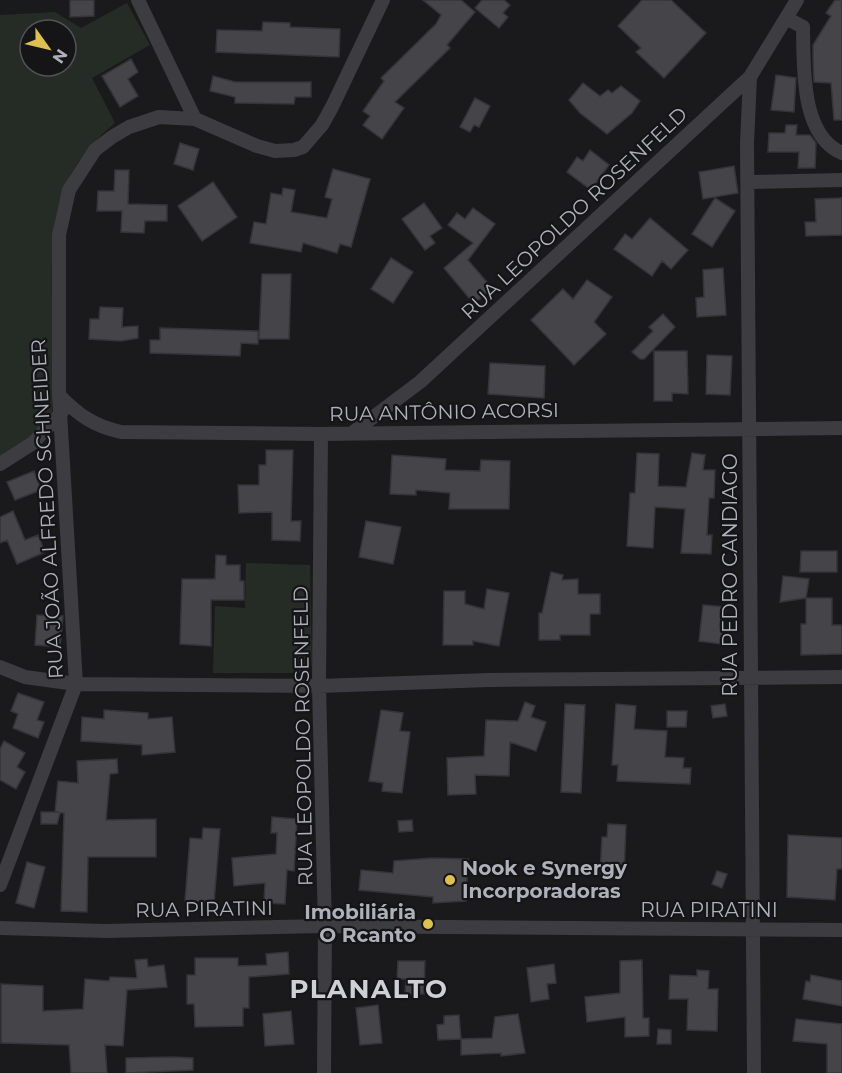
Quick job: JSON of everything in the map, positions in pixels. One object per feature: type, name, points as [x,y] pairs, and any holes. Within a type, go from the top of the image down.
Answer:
[{"type":"street","points":[[138,0],[195,119],[257,146],[284,151],[303,147],[311,140],[332,107],[383,0]]},
{"type":"street","name":"RUA LEOPOLDO ROSENFELD","points":[[352,433],[420,382],[750,77],[797,0]]},
{"type":"street","points":[[786,18],[803,27],[805,85],[820,136],[830,147],[842,153]]},
{"type":"street","name":"RUA PEDRO CANDIAGO","points":[[750,77],[747,105],[750,427],[749,677],[754,1073]]},
{"type":"street","name":"RUA JOÃO ALFREDO SCHNEIDER","points":[[0,885],[76,684],[62,412],[59,395],[59,235],[69,190],[95,150],[129,127],[159,117],[195,119]]},
{"type":"street","points":[[748,182],[842,180]]},
{"type":"street","name":"RUA ANTÔNIO ACORSI","points":[[59,395],[76,413],[90,422],[121,432],[321,434],[750,427],[842,428]]},
{"type":"street","points":[[0,464],[33,443],[62,412]]},
{"type":"street","name":"RUA LEOPOLDO ROSENFELD","points":[[321,434],[319,686],[325,926],[324,1073]]},
{"type":"street","points":[[0,667],[25,677],[76,684],[319,686],[489,680],[842,677]]},
{"type":"street","name":"RUA PIRATINI","points":[[0,928],[106,931],[325,926],[842,930]]},
{"type":"shaded area","points":[[127,3],[150,45],[92,78],[115,123],[94,143],[78,163],[59,203],[52,248],[52,412],[34,434],[0,457],[0,15],[55,12],[65,18],[18,18],[18,78],[78,78],[78,26],[81,28]]},
{"type":"shaded area","points":[[246,563],[310,565],[312,665],[305,673],[213,673],[215,606],[245,608]]},
{"type":"building","points":[[70,0],[94,0],[94,16],[70,17]]},
{"type":"building","points":[[423,0],[461,0],[475,12],[447,45],[450,48],[395,102],[404,108],[382,139],[363,125],[370,116],[363,111],[384,81],[381,78],[436,24],[441,15]]},
{"type":"building","points":[[482,0],[504,0],[510,5],[503,13],[508,17],[499,28],[475,8]]},
{"type":"building","points":[[642,0],[671,0],[706,33],[664,78],[636,52],[641,48],[618,26]]},
{"type":"building","points":[[835,0],[842,0],[842,120],[834,120],[831,83],[814,82],[813,45],[831,16],[826,13]]},
{"type":"building","points":[[263,22],[290,23],[290,27],[340,29],[339,57],[216,52],[217,30],[262,31]]},
{"type":"building","points":[[131,59],[138,72],[128,79],[138,96],[120,107],[102,76]]},
{"type":"building","points":[[776,75],[796,78],[794,112],[771,110]]},
{"type":"building","points":[[213,76],[235,82],[311,82],[311,97],[295,97],[294,104],[235,103],[235,97],[210,91]]},
{"type":"building","points":[[583,83],[600,96],[608,90],[612,93],[621,86],[640,101],[632,113],[607,134],[580,113],[569,100]]},
{"type":"building","points":[[475,98],[490,106],[479,127],[474,125],[470,132],[460,127]]},
{"type":"building","points":[[786,125],[797,125],[796,135],[810,135],[816,143],[815,168],[798,168],[799,152],[768,152],[769,133],[785,133]]},
{"type":"building","points":[[180,143],[199,149],[193,170],[174,164]]},
{"type":"building","points":[[590,150],[609,165],[591,190],[567,172],[577,157],[583,161]]},
{"type":"building","points":[[734,166],[738,193],[703,199],[699,172]]},
{"type":"building","points":[[333,169],[370,179],[351,247],[340,244],[337,253],[303,243],[301,252],[250,243],[254,222],[266,224],[271,193],[282,195],[283,188],[295,190],[291,212],[327,218],[332,199],[325,197]]},
{"type":"building","points":[[115,170],[129,170],[128,204],[167,205],[167,221],[145,221],[144,233],[121,232],[122,211],[97,211],[98,191],[114,191]]},
{"type":"building","points":[[213,182],[237,217],[202,241],[178,206]]},
{"type":"building","points":[[715,198],[735,211],[712,247],[692,234]]},
{"type":"building","points":[[842,198],[842,235],[806,236],[805,222],[816,222],[815,199]]},
{"type":"building","points":[[424,203],[442,228],[430,236],[435,243],[425,250],[402,219]]},
{"type":"building","points":[[473,208],[495,224],[468,260],[492,288],[474,304],[444,268],[473,243],[448,225],[457,213],[465,219]]},
{"type":"building","points":[[650,218],[688,250],[671,269],[662,261],[652,276],[614,249],[625,234],[632,239]]},
{"type":"building","points":[[391,258],[413,272],[393,303],[371,289]]},
{"type":"building","points":[[723,268],[726,315],[697,317],[696,298],[704,297],[703,270]]},
{"type":"building","points":[[262,274],[291,274],[289,339],[259,339]]},
{"type":"building","points":[[587,280],[612,297],[594,322],[606,334],[574,365],[531,320],[563,289],[573,299]]},
{"type":"building","points":[[100,307],[123,308],[122,327],[138,326],[138,338],[121,341],[89,339],[90,319],[99,319]]},
{"type":"building","points":[[663,314],[675,327],[644,359],[640,359],[632,352],[653,331],[649,327]]},
{"type":"building","points":[[160,328],[258,331],[258,344],[241,343],[240,356],[150,353],[150,340],[160,340]]},
{"type":"building","points":[[654,351],[687,351],[688,394],[672,393],[672,401],[654,401]]},
{"type":"building","points":[[707,355],[732,356],[730,395],[706,394]]},
{"type":"building","points":[[490,363],[545,366],[544,398],[488,394]]},
{"type":"building","points":[[266,450],[293,450],[291,521],[301,521],[300,541],[272,540],[272,512],[239,513],[238,485],[259,485],[259,465],[266,465]]},
{"type":"building","points":[[637,453],[659,454],[658,486],[686,487],[692,453],[705,455],[703,470],[715,470],[714,498],[709,498],[707,535],[712,535],[711,554],[681,553],[685,509],[655,507],[653,548],[627,546],[630,493],[635,493]]},
{"type":"building","points":[[392,455],[446,459],[445,470],[480,471],[481,460],[510,461],[509,509],[449,509],[450,493],[416,490],[416,495],[390,494]]},
{"type":"building","points":[[34,471],[41,490],[15,500],[7,482]]},
{"type":"building","points":[[13,511],[25,540],[38,535],[45,552],[17,564],[7,540],[0,543],[0,517]]},
{"type":"building","points":[[366,521],[401,527],[393,564],[359,557]]},
{"type":"building","points":[[801,551],[837,551],[837,572],[800,572]]},
{"type":"building","points":[[216,555],[226,556],[226,565],[240,565],[240,581],[244,581],[244,600],[211,600],[211,646],[180,644],[182,579],[215,579]]},
{"type":"building","points":[[551,572],[563,575],[562,580],[578,579],[578,594],[600,594],[600,614],[590,614],[590,635],[560,635],[560,640],[539,640],[539,613],[542,613]]},
{"type":"building","points":[[783,576],[809,579],[806,598],[780,602]]},
{"type":"building","points":[[487,589],[509,593],[499,646],[473,641],[473,645],[443,645],[444,591],[465,591],[465,604],[484,609]]},
{"type":"building","points":[[806,598],[832,598],[832,625],[842,625],[842,654],[801,655],[801,624],[806,624]]},
{"type":"building","points":[[703,605],[726,607],[721,644],[699,641]]},
{"type":"building","points":[[37,615],[63,616],[60,647],[35,645]]},
{"type":"building","points":[[18,693],[44,702],[37,720],[44,722],[38,738],[13,728],[18,714],[11,711]]},
{"type":"building","points":[[525,702],[535,706],[531,717],[546,722],[536,751],[510,742],[509,776],[475,775],[476,794],[448,795],[447,758],[484,756],[486,720],[518,721]]},
{"type":"building","points":[[565,704],[585,705],[581,793],[561,792]]},
{"type":"building","points":[[616,704],[636,706],[634,729],[667,731],[665,757],[684,758],[683,768],[691,768],[690,784],[617,781],[618,765],[612,765]]},
{"type":"building","points":[[725,704],[727,716],[713,718],[711,706]]},
{"type":"building","points":[[104,710],[148,713],[148,719],[172,717],[175,752],[142,755],[142,745],[81,741],[82,717],[104,719]]},
{"type":"building","points":[[381,710],[403,713],[400,731],[410,732],[402,793],[382,791],[383,783],[369,781]]},
{"type":"building","points":[[667,711],[687,711],[686,727],[667,727]]},
{"type":"building","points":[[4,741],[25,753],[17,767],[25,772],[16,789],[0,780],[0,749]]},
{"type":"building","points":[[117,759],[118,773],[110,774],[106,820],[156,819],[156,857],[88,857],[87,912],[61,911],[64,813],[60,813],[57,824],[41,824],[41,812],[55,812],[58,781],[78,783],[77,761]]},
{"type":"building","points":[[272,817],[297,819],[294,871],[287,870],[285,904],[264,903],[265,883],[234,886],[232,858],[276,854],[277,833],[271,833]]},
{"type":"building","points":[[412,820],[413,831],[399,832],[398,821]]},
{"type":"building","points":[[608,824],[626,825],[624,874],[600,873],[602,837],[607,837]]},
{"type":"building","points":[[203,828],[220,829],[214,903],[185,901],[190,838],[202,839]]},
{"type":"building","points":[[788,835],[842,838],[842,869],[837,869],[835,900],[787,897]]},
{"type":"building","points":[[433,858],[468,859],[466,901],[433,903],[433,897],[359,890],[361,870],[393,873],[394,861]]},
{"type":"building","points":[[27,862],[45,867],[34,908],[16,903]]},
{"type":"building","points":[[717,871],[727,874],[722,888],[712,884]]},
{"type":"building","points":[[288,952],[289,974],[249,977],[249,1008],[243,1008],[243,1026],[195,1027],[194,1004],[187,1004],[187,975],[195,975],[195,958],[238,958],[238,966],[267,965],[266,954]]},
{"type":"building","points":[[147,959],[148,967],[164,965],[167,987],[127,990],[123,1046],[105,1045],[107,1073],[71,1073],[69,1045],[1,1043],[1,984],[43,986],[43,1011],[83,1009],[85,979],[109,981],[110,977],[137,978],[135,960]]},
{"type":"building","points":[[642,960],[643,1018],[649,1018],[649,1036],[625,1037],[625,1017],[587,1022],[585,997],[620,993],[620,961]]},
{"type":"building","points":[[398,961],[425,961],[424,994],[405,994],[406,979],[397,979]]},
{"type":"building","points":[[554,964],[556,983],[547,984],[549,999],[531,1002],[527,968]]},
{"type":"building","points":[[697,970],[709,971],[708,989],[718,989],[717,1031],[687,1030],[688,999],[669,999],[670,975],[697,976]]},
{"type":"building","points":[[811,975],[842,981],[842,1006],[803,999],[806,981],[810,982]]},
{"type":"building","points":[[378,1005],[382,1043],[360,1045],[356,1008]]},
{"type":"building","points":[[291,1011],[294,1044],[265,1046],[263,1014]]},
{"type":"building","points":[[518,1014],[525,1053],[501,1056],[501,1053],[461,1055],[461,1039],[492,1038],[495,1017]]},
{"type":"building","points":[[459,1015],[461,1039],[438,1040],[437,1025],[444,1024],[444,1016]]},
{"type":"building","points":[[796,1019],[842,1024],[842,1073],[827,1073],[827,1044],[793,1041]]},
{"type":"building","points":[[658,1029],[671,1030],[671,1044],[657,1044]]},
{"type":"building","points":[[126,1058],[193,1058],[193,1070],[126,1073]]},
{"type":"place","name":"Nook e Synergy Incorporadoras","points":[[450,880]]},
{"type":"place","name":"Imobiliária O Rcanto","points":[[428,924]]},
{"type":"district","name":"PLANALTO","points":[[369,989]]}]
